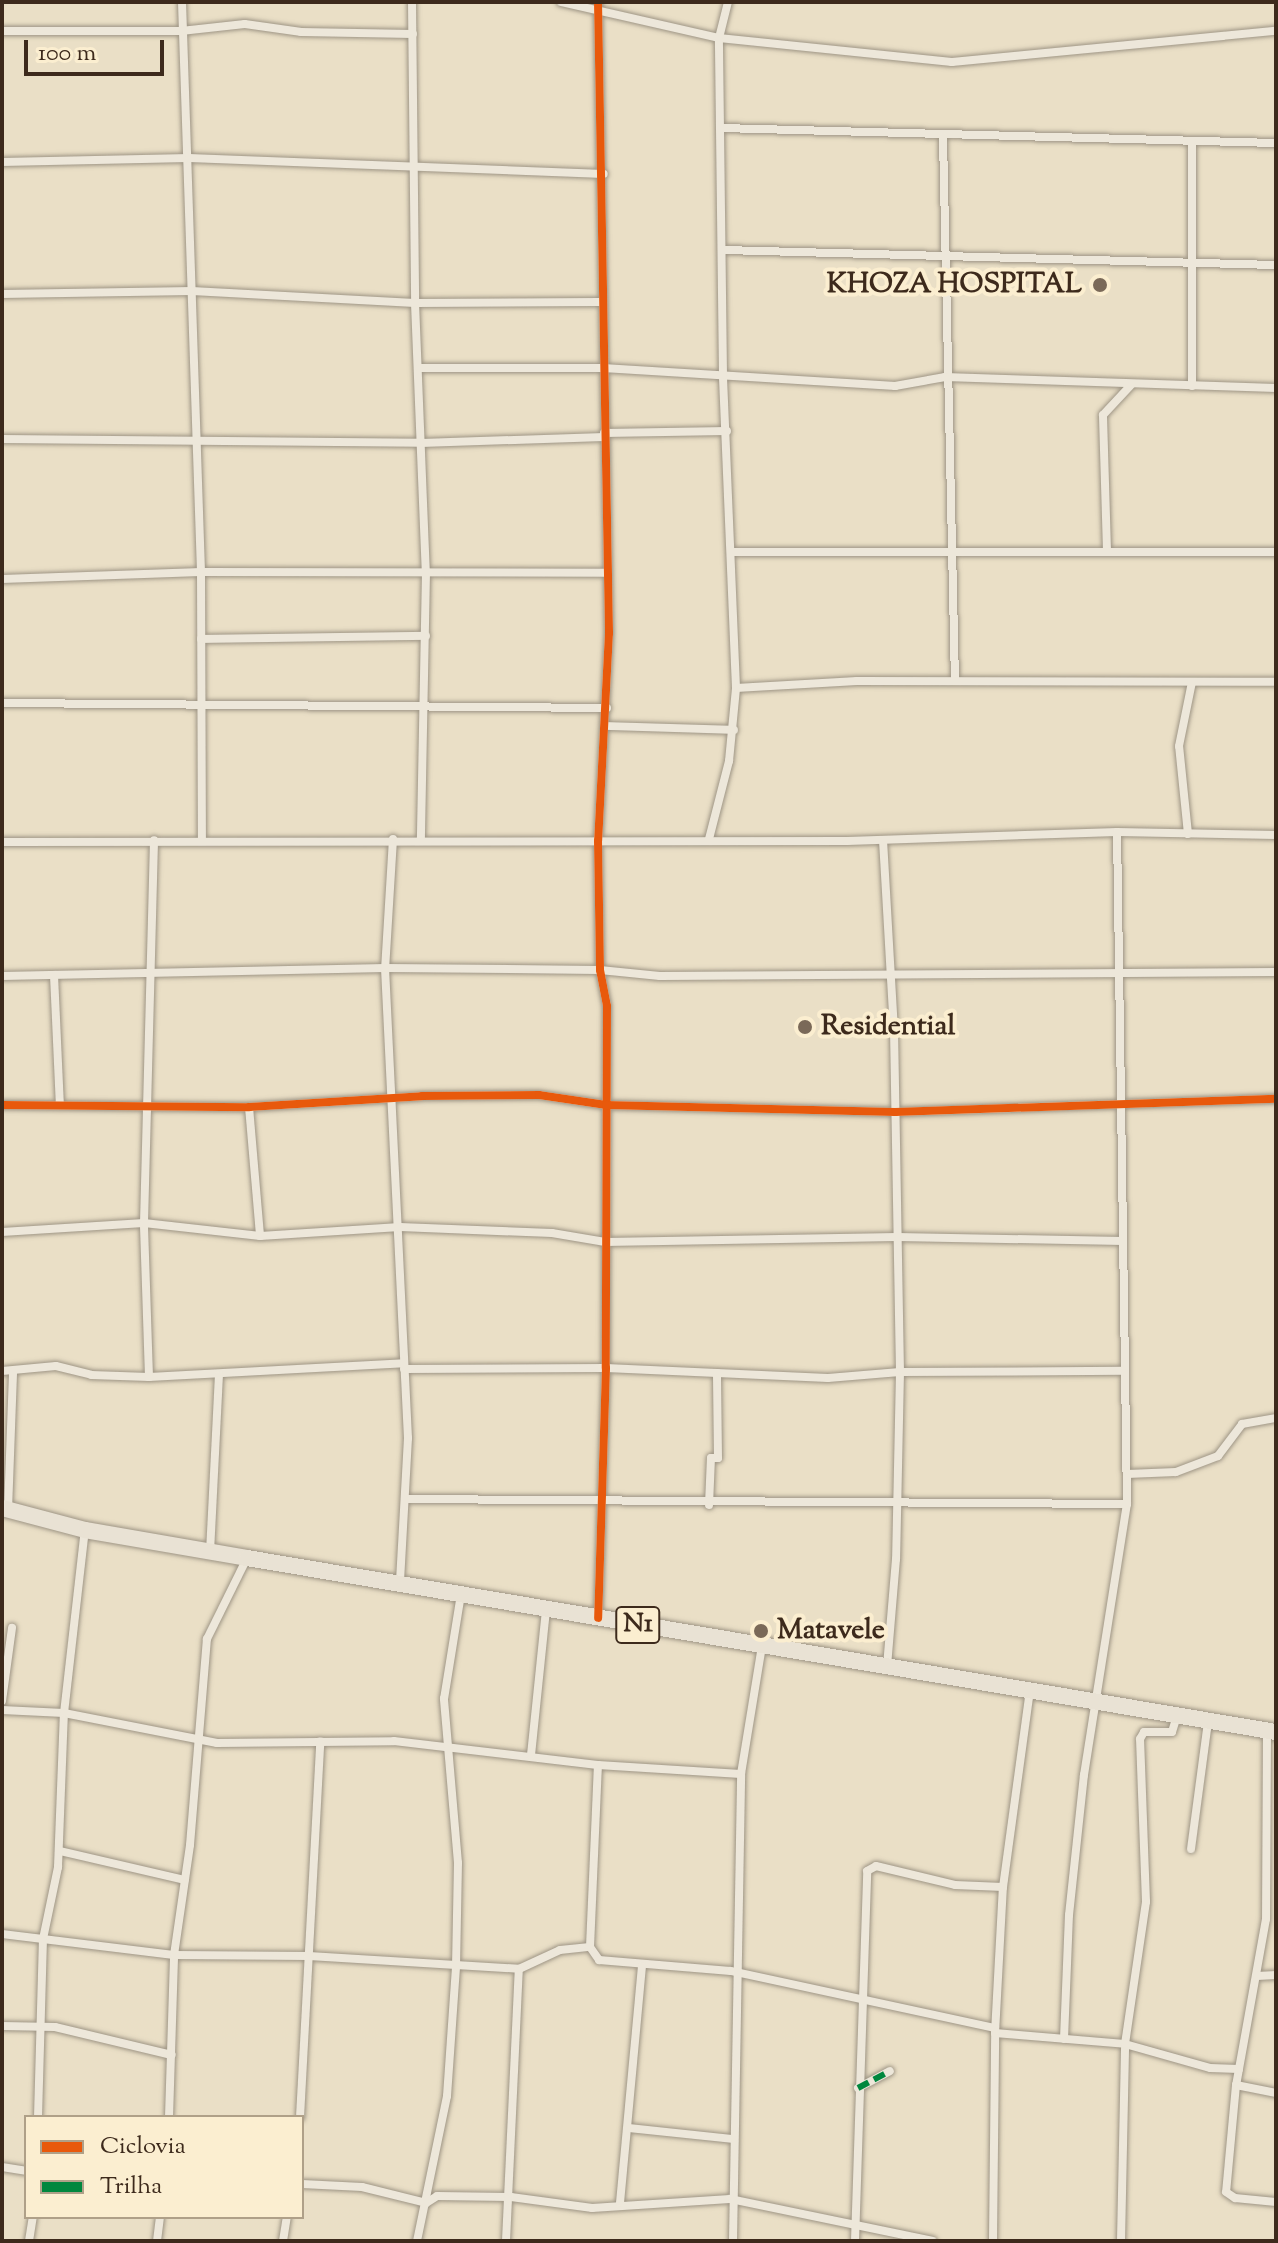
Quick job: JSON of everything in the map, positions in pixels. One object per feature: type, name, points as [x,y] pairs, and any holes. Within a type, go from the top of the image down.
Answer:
[{"type":"highway","name":"N1","points":[[5,1509],[85,1530],[210,1552],[1271,1731]]},
{"type":"street","points":[[182,2],[201,572],[202,839]]},
{"type":"street","points":[[412,2],[417,166],[415,303],[426,572],[426,705],[421,839]]},
{"type":"street","points":[[561,2],[598,7],[719,38],[952,62],[1276,31]]},
{"type":"street","points":[[709,839],[734,730],[736,688],[723,375],[724,250],[719,38],[728,2]]},
{"type":"street","points":[[598,7],[604,174],[600,302],[608,573],[607,726],[598,841],[600,970],[607,1006],[606,1368],[598,1618]]},
{"type":"street","points":[[2,31],[181,31],[258,24],[301,32],[413,34]]},
{"type":"street","points":[[721,128],[1192,144],[1276,143]]},
{"type":"street","points":[[943,137],[945,377],[955,681]]},
{"type":"street","points":[[1192,144],[1192,386]]},
{"type":"street","points":[[2,162],[189,158],[604,174]]},
{"type":"street","points":[[724,250],[1276,265]]},
{"type":"street","points":[[2,294],[192,291],[415,303],[600,302]]},
{"type":"street","points":[[420,368],[603,368],[895,386],[945,377],[1276,388]]},
{"type":"street","points":[[1107,551],[1103,415],[1132,384]]},
{"type":"street","points":[[2,439],[421,443],[727,431]]},
{"type":"street","points":[[732,552],[1276,552]]},
{"type":"street","points":[[2,579],[201,572],[608,573]]},
{"type":"street","points":[[201,639],[426,636]]},
{"type":"street","points":[[736,688],[955,681],[1276,682]]},
{"type":"street","points":[[1188,834],[1179,746],[1192,682]]},
{"type":"street","points":[[2,703],[200,708],[426,705],[607,708]]},
{"type":"street","points":[[607,726],[734,730]]},
{"type":"street","points":[[1177,833],[1186,819]]},
{"type":"street","points":[[1064,2039],[1069,1915],[1095,1701],[1127,1504],[1122,971],[1117,832]]},
{"type":"street","points":[[2,842],[202,839],[883,840],[1117,832],[1276,835]]},
{"type":"street","points":[[393,839],[385,968],[400,1227],[404,1366],[406,1499],[400,1583]]},
{"type":"street","points":[[149,1377],[144,1223],[154,971],[154,840]]},
{"type":"street","points":[[883,840],[895,1112],[900,1372],[899,1504],[887,1667]]},
{"type":"street","points":[[2,976],[385,968],[600,970],[660,976],[890,972],[1276,972]]},
{"type":"street","points":[[54,975],[60,1105]]},
{"type":"street","points":[[2,1105],[249,1107],[391,1101],[422,1096],[539,1095],[606,1105],[895,1112],[1276,1099]]},
{"type":"street","points":[[249,1107],[260,1236]]},
{"type":"street","points":[[2,1232],[144,1223],[260,1236],[400,1227],[552,1233],[605,1242],[897,1237],[1123,1241]]},
{"type":"street","points":[[2,1371],[56,1366],[91,1375],[149,1377],[404,1366],[606,1368],[828,1378],[900,1372],[1125,1371]]},
{"type":"street","points":[[5,1509],[13,1372]]},
{"type":"street","points":[[709,1505],[711,1458],[718,1458],[717,1373]]},
{"type":"street","points":[[210,1552],[219,1375]]},
{"type":"street","points":[[1127,1474],[1190,1466],[1218,1456],[1242,1424],[1276,1418]]},
{"type":"street","points":[[406,1499],[709,1505],[1127,1504]]},
{"type":"street","points":[[38,2115],[43,1939],[60,1851],[64,1713],[85,1530]]},
{"type":"street","points":[[169,2115],[174,1955],[200,1742],[209,1627],[247,1558]]},
{"type":"street","points":[[417,2241],[447,2096],[456,1967],[458,1863],[444,1699],[461,1594]]},
{"type":"street","points":[[531,1755],[546,1609]]},
{"type":"street","points":[[2,1701],[12,1628]]},
{"type":"street","points":[[733,2241],[730,2199],[741,1774],[762,1646]]},
{"type":"street","points":[[993,2241],[995,2030],[1003,1887],[1030,1690]]},
{"type":"street","points":[[2,1710],[64,1713],[200,1742],[394,1741],[598,1765],[741,1774]]},
{"type":"street","points":[[1121,2241],[1125,2044],[1146,1902],[1140,1739],[1144,1732],[1172,1732],[1177,1716]]},
{"type":"street","points":[[1191,1849],[1208,1721]]},
{"type":"street","points":[[1271,1731],[1266,1919],[1236,2085],[1226,2192],[1235,2198],[1276,2202]]},
{"type":"street","points":[[300,2115],[320,1742]]},
{"type":"street","points":[[598,1765],[590,1947],[599,1960],[737,1973],[995,2030],[1125,2044],[1210,2068],[1239,2069]]},
{"type":"street","points":[[60,1851],[185,1880]]},
{"type":"street","points":[[855,2241],[852,2223],[870,1866],[955,1885],[1003,1887]]},
{"type":"street","points":[[2,1934],[174,1955],[309,1956],[519,1969],[560,1950],[590,1947]]},
{"type":"street","points":[[620,2203],[642,1966]]},
{"type":"street","points":[[506,2241],[511,2197],[519,1969]]},
{"type":"street","points":[[1257,1976],[1276,1975]]},
{"type":"street","points":[[2,2026],[41,2028],[172,2055]]},
{"type":"street","points":[[858,2088],[890,2071]]},
{"type":"street","points":[[1236,2085],[1276,2093]]},
{"type":"street","points":[[628,2128],[732,2139]]},
{"type":"street","points":[[2,2167],[24,2171]]},
{"type":"street","points":[[304,2184],[362,2187],[426,2203],[437,2196],[511,2197],[592,2208],[620,2203],[730,2199],[933,2241]]},
{"type":"street","points":[[29,2241],[33,2219]]},
{"type":"street","points":[[157,2241],[160,2219]]},
{"type":"street","points":[[283,2241],[287,2219]]},
{"type":"marked path","points":[[858,2088],[890,2071]]},
{"type":"cycle path","points":[[598,2],[609,633],[598,841],[600,970],[607,1006],[606,1368],[598,1618]]},
{"type":"cycle path","points":[[2,1105],[249,1107],[422,1096],[539,1095],[606,1105],[895,1112],[1276,1099]]},
{"type":"place","name":"KHOZA HOSPITAL","points":[[1100,285]]},
{"type":"place","name":"Residential","points":[[805,1027]]},
{"type":"place","name":"Matavele","points":[[761,1631]]}]
